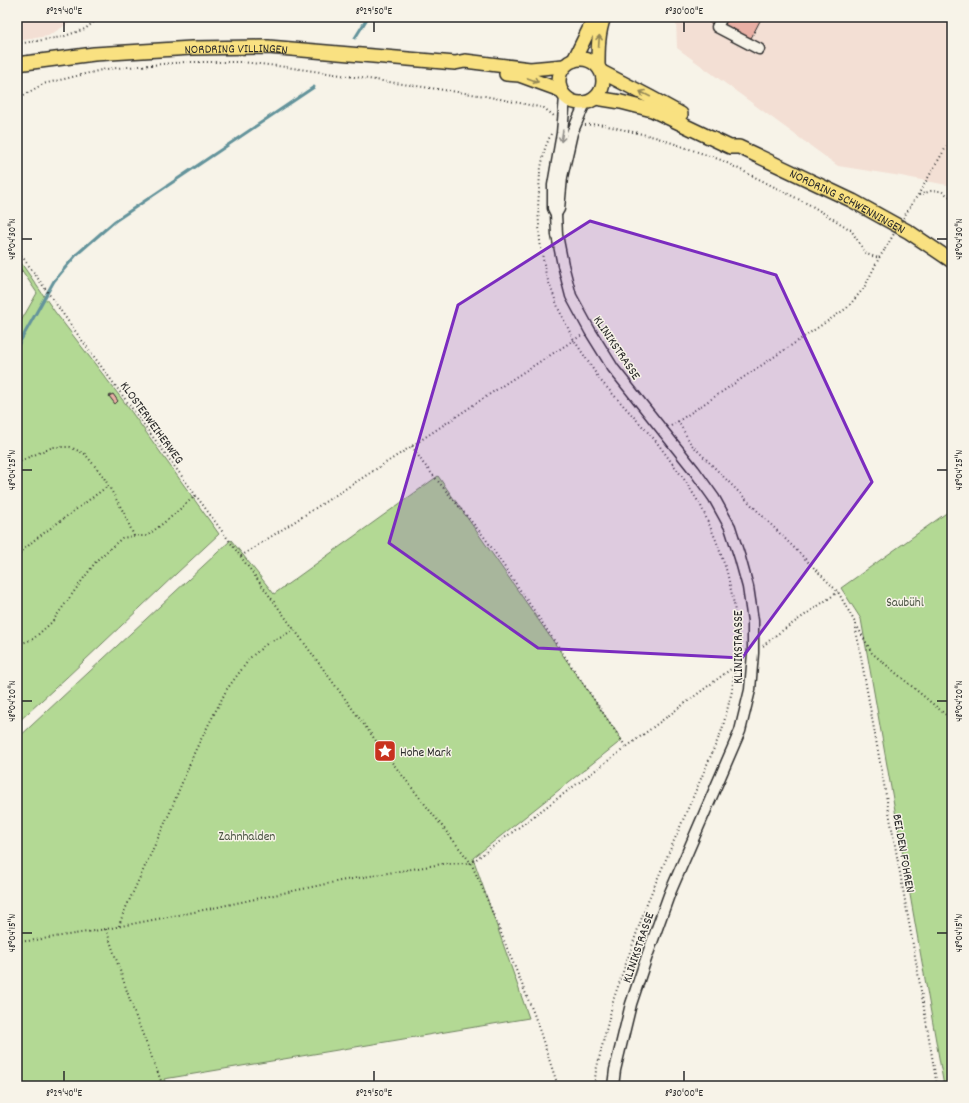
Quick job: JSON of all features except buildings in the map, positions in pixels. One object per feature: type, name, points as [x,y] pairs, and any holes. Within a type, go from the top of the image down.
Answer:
[{"type":"main road","points":[[595,17],[569,62],[560,71],[558,77],[558,84],[562,94],[571,101],[578,103],[590,100],[600,92],[603,86],[603,79],[600,69],[599,37],[600,26],[604,17]]},
{"type":"main road","name":"NORDRING VILLINGEN","points":[[17,64],[94,54],[192,48],[268,47],[455,62],[465,61],[530,68],[569,62]]},
{"type":"main road","points":[[569,62],[580,58],[587,59],[593,62],[600,69]]},
{"type":"main road","name":"NORDRING VILLINGEN","points":[[455,62],[464,68],[519,75],[562,94]]},
{"type":"main road","name":"NORDRING SCHWENNINGEN","points":[[600,69],[672,110],[735,141],[739,147]]},
{"type":"main road","name":"NORDRING SCHWENNINGEN","points":[[590,100],[621,102],[652,110],[730,147],[739,147],[853,201],[909,232],[952,261]]},
{"type":"street","points":[[722,17],[717,27],[759,49]]},
{"type":"street","name":"KLINIKSTRASSE","points":[[562,94],[562,133],[553,185],[553,208],[556,214],[557,235],[571,296],[590,331],[613,368],[694,470],[714,498],[730,527],[740,558],[748,587],[753,621],[753,653],[750,690],[740,731],[669,895],[647,956],[631,1004],[615,1070],[613,1086]]},
{"type":"street","name":"KLINIKSTRASSE","points":[[556,214],[559,209],[562,177],[572,133],[590,100]]},
{"type":"path","points":[[17,44],[62,37],[85,28],[100,17]]},
{"type":"path","points":[[17,99],[43,84],[106,69],[185,62],[242,62],[286,66],[485,96],[544,108],[557,118]]},
{"type":"path","points":[[581,125],[599,124],[655,138],[721,160],[812,206],[851,230],[866,254],[879,258]]},
{"type":"path","points":[[952,137],[879,258],[864,288],[847,308],[678,421],[691,444],[838,592],[872,653],[952,720]]},
{"type":"path","points":[[918,195],[931,191],[941,191],[952,198]]},
{"type":"path","name":"KLOSTERWEIHERWEG","points":[[17,249],[387,756],[471,863],[534,1014],[558,1086]]},
{"type":"path","points":[[241,556],[412,446],[511,380],[572,342]]},
{"type":"path","points":[[594,1086],[614,998],[647,903],[722,730],[732,691],[735,666],[737,632],[734,604],[727,572],[716,540],[701,506],[684,479],[655,440]]},
{"type":"path","points":[[412,446],[423,463],[485,538],[626,747]]},
{"type":"path","points":[[17,463],[52,448],[70,448],[85,454],[103,476],[124,513],[134,536]]},
{"type":"path","points":[[17,557],[33,541],[108,486]]},
{"type":"path","points":[[17,645],[33,638],[52,622],[97,560],[122,538],[147,536],[196,495]]},
{"type":"path","points":[[776,635],[838,592]]},
{"type":"path","name":"BEI DEN FOHREN","points":[[855,624],[937,1086]]},
{"type":"path","points":[[119,926],[123,914],[170,812],[194,751],[228,689],[251,657],[269,642],[282,637],[294,629]]},
{"type":"path","points":[[17,942],[106,929],[340,881],[442,864],[471,863],[735,666]]},
{"type":"path","points":[[106,929],[134,1012],[163,1086]]},
{"type":"highlighted area","points":[[590,221],[776,275],[872,482],[742,658],[538,648],[389,543],[458,305]]},
{"type":"shaded area","points":[[17,17],[79,17],[48,36],[17,41]]},
{"type":"shaded area","points":[[676,17],[952,17],[952,186],[838,166],[677,48]]},
{"type":"green space","points":[[17,257],[55,312],[125,403],[219,534],[17,723],[17,328],[37,293],[17,263]]},
{"type":"green space","name":"Zahnhalden","points":[[438,476],[622,740],[473,858],[529,1018],[164,1079],[167,1086],[17,1086],[17,739],[231,540],[274,594]]},
{"type":"green space","name":"Saubühl","points":[[952,509],[952,1086],[944,1086],[861,619],[841,588]]},
{"type":"waterway","points":[[355,38],[368,17]]},
{"type":"waterway","points":[[17,347],[54,281],[76,255],[115,221],[314,87]]},
{"type":"place","name":"Hohe Mark","points":[[385,751]]}]
